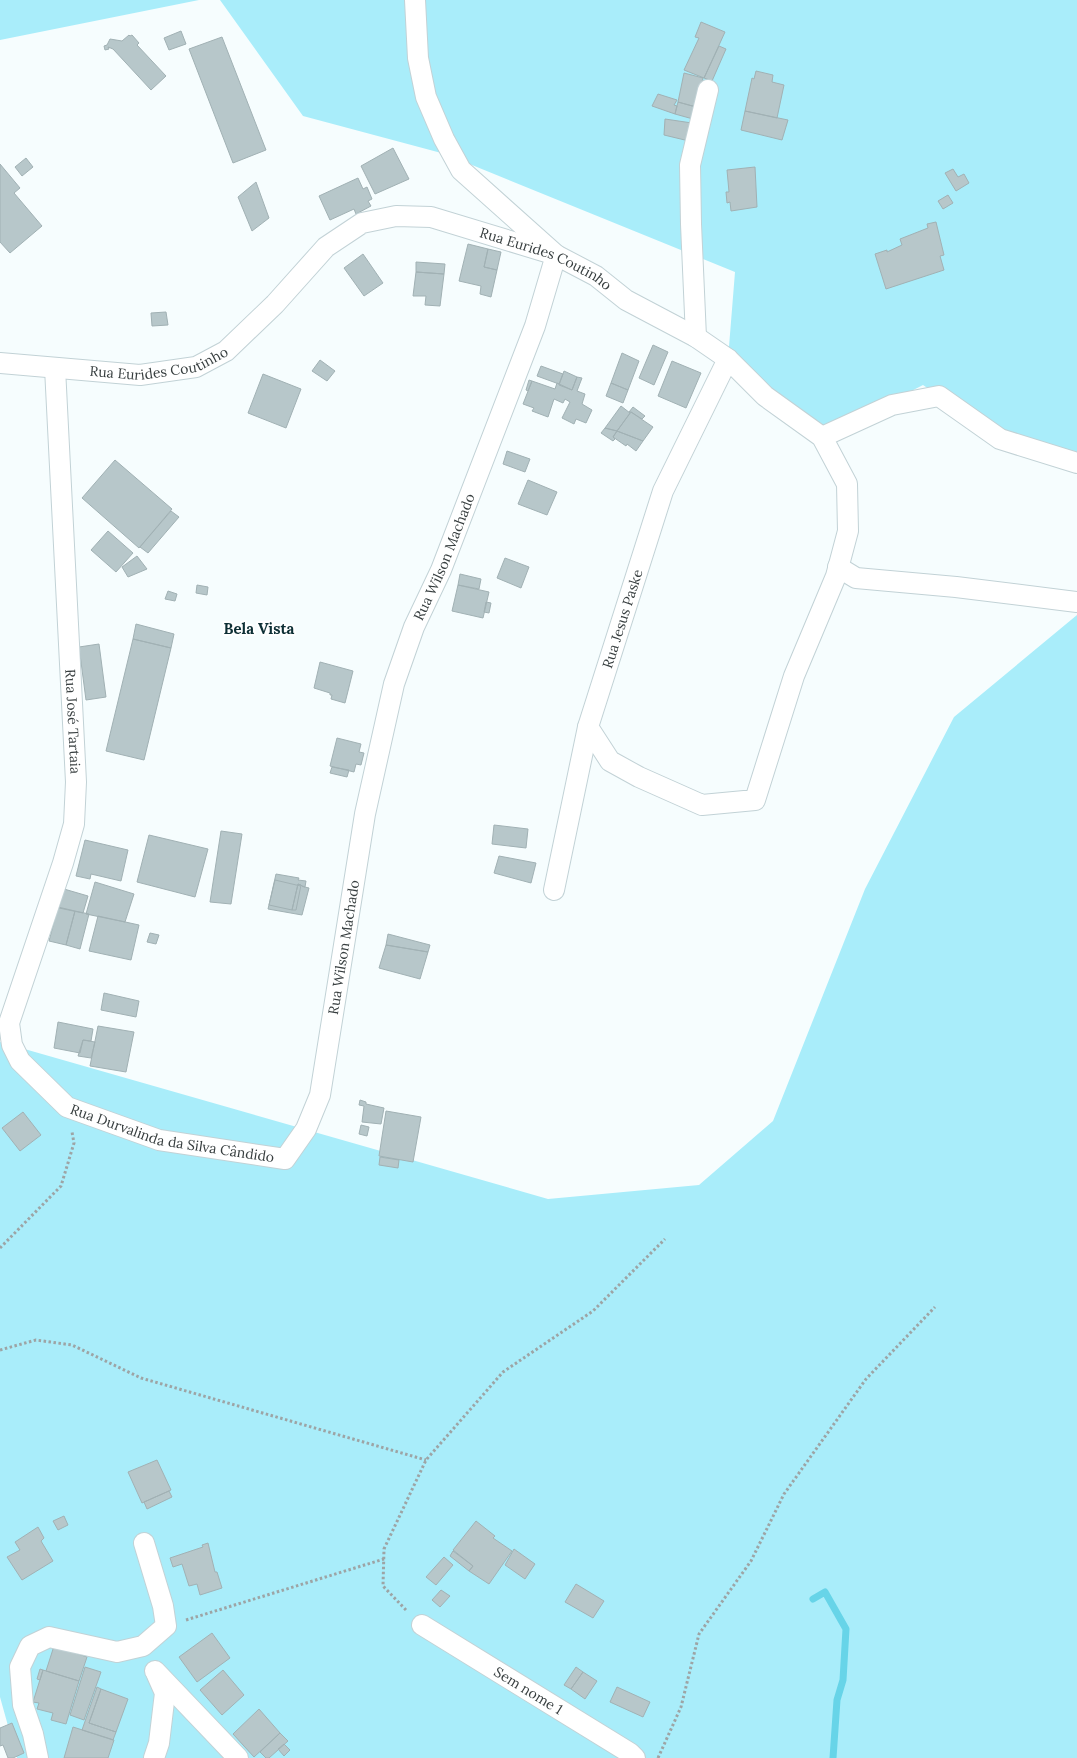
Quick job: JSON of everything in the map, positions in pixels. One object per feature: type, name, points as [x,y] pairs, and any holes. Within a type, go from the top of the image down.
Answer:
[{"type":"street","points":[[415,0],[418,58],[426,97],[461,170],[556,255]]},
{"type":"street","points":[[696,337],[690,165],[708,90]]},
{"type":"street","name":"Rua Eurides Coutinho","points":[[0,363],[140,374],[196,367],[226,351],[275,304],[326,247],[362,223],[396,216],[431,217],[556,255],[596,276],[626,300],[696,337],[728,359],[766,396],[822,436]]},
{"type":"street","name":"Rua Wilson Machado","points":[[285,1159],[306,1129],[320,1095],[365,814],[394,684],[414,627],[441,570],[535,326],[556,255]]},
{"type":"street","name":"Rua Jesus Paske","points":[[554,890],[588,727],[663,491],[728,359]]},
{"type":"street","name":"Rua José Tartaia","points":[[20,1061],[12,1045],[9,1023],[63,863],[74,824],[76,782],[55,368]]},
{"type":"street","points":[[588,727],[610,761],[639,777],[702,805],[756,800],[794,676],[836,576],[848,531],[847,484],[822,436],[892,405],[940,396],[1000,439],[1077,463]]},
{"type":"street","points":[[838,567],[856,578],[956,587],[1077,602]]},
{"type":"street","name":"Rua Durvalinda da Silva Cândido","points":[[20,1061],[67,1107],[159,1140],[285,1159]]},
{"type":"street","points":[[38,1758],[23,1705],[20,1667],[30,1646],[49,1637],[117,1652],[143,1646],[166,1626],[163,1606],[144,1543]]},
{"type":"street","name":"Sem nome 1","points":[[422,1625],[630,1753],[635,1758]]},
{"type":"street","points":[[143,1646],[165,1693],[160,1743],[154,1758]]},
{"type":"street","points":[[155,1671],[238,1758]]},
{"type":"path","points":[[0,1248],[61,1186],[74,1143],[67,1107]]},
{"type":"path","points":[[422,1625],[383,1586],[384,1549],[426,1460],[503,1372],[593,1311],[665,1239]]},
{"type":"path","points":[[658,1758],[681,1707],[699,1634],[751,1561],[784,1494],[866,1379],[935,1307]]},
{"type":"path","points":[[0,1350],[36,1340],[72,1344],[141,1378],[426,1460]]},
{"type":"path","points":[[166,1626],[384,1559]]},
{"type":"shaded area","points":[[0,0],[199,0],[0,40]]},
{"type":"shaded area","points":[[220,0],[1077,0],[1077,463],[955,407],[923,385],[822,437],[728,359],[735,272],[445,154],[303,116]]},
{"type":"shaded area","points":[[1077,615],[1077,1758],[17,1758],[0,1697],[0,1042],[548,1199],[699,1185],[773,1121],[865,889],[954,717]]},
{"type":"building","points":[[701,22],[725,32],[704,78],[684,70],[699,38],[695,37]]},
{"type":"building","points":[[181,31],[186,44],[169,50],[164,38]]},
{"type":"building","points":[[129,35],[132,35],[139,43],[137,45],[166,76],[151,90],[113,49],[108,47],[109,49],[105,50],[104,46],[107,45],[110,39],[122,41]]},
{"type":"building","points":[[222,37],[266,150],[233,163],[189,49]]},
{"type":"building","points":[[719,46],[726,49],[712,81],[704,78]]},
{"type":"building","points":[[756,71],[773,75],[772,82],[784,85],[777,118],[745,111],[752,78],[754,79]]},
{"type":"building","points":[[684,73],[703,78],[696,107],[678,102]]},
{"type":"building","points":[[658,94],[677,100],[674,105],[677,106],[675,114],[652,106]]},
{"type":"building","points":[[678,102],[696,107],[693,119],[675,114]]},
{"type":"building","points":[[745,111],[788,120],[782,140],[741,130]]},
{"type":"building","points":[[665,119],[692,123],[689,141],[664,135]]},
{"type":"building","points":[[393,148],[409,179],[375,194],[361,166]]},
{"type":"building","points":[[26,158],[33,167],[22,176],[15,167]]},
{"type":"building","points":[[0,164],[20,188],[14,193],[42,226],[10,253],[0,242]]},
{"type":"building","points":[[755,167],[757,207],[731,211],[730,202],[727,203],[726,192],[729,192],[727,170]]},
{"type":"building","points":[[953,169],[958,177],[964,174],[969,183],[956,191],[945,173]]},
{"type":"building","points":[[358,178],[363,189],[367,187],[372,199],[368,201],[371,206],[356,214],[354,209],[330,220],[319,196]]},
{"type":"building","points":[[256,182],[269,218],[252,231],[238,197]]},
{"type":"building","points":[[948,195],[953,203],[943,209],[938,201]]},
{"type":"building","points":[[936,222],[944,255],[940,256],[944,270],[886,289],[875,254],[887,250],[887,252],[902,245],[900,239],[928,228],[927,224]]},
{"type":"building","points":[[468,244],[488,249],[484,267],[497,270],[491,297],[480,294],[481,286],[459,281]]},
{"type":"building","points":[[488,249],[501,252],[497,270],[484,267]]},
{"type":"building","points":[[363,254],[383,283],[364,296],[344,268]]},
{"type":"building","points":[[416,262],[445,264],[444,274],[416,272]]},
{"type":"building","points":[[416,272],[444,274],[440,306],[425,305],[426,296],[413,296]]},
{"type":"building","points":[[166,312],[168,325],[152,326],[151,313]]},
{"type":"building","points":[[653,345],[668,352],[654,385],[639,378]]},
{"type":"building","points":[[622,353],[639,361],[628,390],[611,383]]},
{"type":"building","points":[[320,360],[335,371],[327,381],[312,371]]},
{"type":"building","points":[[672,361],[701,373],[686,408],[658,396]]},
{"type":"building","points":[[541,366],[563,374],[559,384],[537,376]]},
{"type":"building","points":[[564,371],[577,377],[572,390],[559,385]]},
{"type":"building","points":[[263,374],[301,389],[286,428],[248,413]]},
{"type":"building","points":[[577,377],[582,378],[577,391],[585,394],[582,404],[592,410],[586,423],[576,419],[574,424],[562,418],[570,402],[565,399],[563,403],[554,399],[548,417],[532,411],[534,408],[523,404],[532,381],[555,389],[557,383],[572,390]]},
{"type":"building","points":[[529,380],[532,381],[528,391],[526,390]]},
{"type":"building","points":[[611,383],[628,390],[623,403],[606,396]]},
{"type":"building","points":[[621,406],[630,413],[617,431],[605,428]]},
{"type":"building","points":[[633,407],[645,416],[642,419],[629,412]]},
{"type":"building","points":[[631,412],[653,427],[643,441],[617,431]]},
{"type":"building","points":[[605,428],[617,431],[613,441],[601,433]]},
{"type":"building","points":[[617,431],[643,441],[636,451],[613,437]]},
{"type":"building","points":[[507,451],[530,459],[525,472],[503,464]]},
{"type":"building","points":[[115,460],[172,509],[139,548],[82,498]]},
{"type":"building","points":[[528,480],[557,492],[547,515],[518,504]]},
{"type":"building","points":[[171,511],[179,517],[148,553],[140,547]]},
{"type":"building","points":[[108,531],[133,553],[116,572],[91,550]]},
{"type":"building","points":[[137,556],[147,569],[128,577],[122,567]]},
{"type":"building","points":[[505,558],[529,567],[521,588],[497,578]]},
{"type":"building","points":[[460,574],[481,579],[479,589],[458,585]]},
{"type":"building","points":[[197,585],[208,587],[207,595],[196,593]]},
{"type":"building","points":[[458,585],[489,592],[483,618],[452,611]]},
{"type":"building","points":[[168,591],[177,594],[175,601],[165,599]]},
{"type":"building","points":[[486,602],[491,603],[489,613],[484,612]]},
{"type":"building","points":[[136,624],[174,634],[171,648],[133,639]]},
{"type":"building","points":[[133,639],[171,648],[144,760],[106,751]]},
{"type":"building","points":[[99,644],[106,697],[86,700],[79,647]]},
{"type":"building","points":[[320,662],[353,671],[345,703],[331,699],[332,695],[330,693],[314,688]]},
{"type":"building","points":[[337,738],[361,744],[359,752],[364,753],[361,765],[356,764],[354,772],[330,766]]},
{"type":"building","points":[[332,767],[349,770],[347,777],[330,773]]},
{"type":"building","points":[[494,825],[528,829],[526,848],[492,844]]},
{"type":"building","points":[[221,831],[242,834],[231,904],[210,902]]},
{"type":"building","points":[[149,835],[208,849],[195,897],[137,882]]},
{"type":"building","points":[[85,840],[128,850],[121,881],[91,874],[90,879],[76,876]]},
{"type":"building","points":[[499,856],[536,863],[531,883],[494,873]]},
{"type":"building","points":[[276,874],[306,881],[305,887],[298,884],[292,910],[269,905]]},
{"type":"building","points":[[275,880],[309,888],[302,915],[268,909]]},
{"type":"building","points":[[95,882],[134,894],[125,922],[86,914]]},
{"type":"building","points":[[298,884],[301,885],[296,910],[292,910]]},
{"type":"building","points":[[64,889],[88,896],[83,913],[59,908]]},
{"type":"building","points":[[58,907],[75,911],[66,945],[49,941]]},
{"type":"building","points":[[75,911],[89,914],[80,949],[66,945]]},
{"type":"building","points":[[98,916],[139,925],[131,960],[89,951]]},
{"type":"building","points":[[150,933],[159,935],[156,944],[147,942]]},
{"type":"building","points":[[388,934],[430,945],[428,952],[386,945]]},
{"type":"building","points":[[386,945],[428,952],[420,979],[379,968]]},
{"type":"building","points":[[104,993],[139,1001],[136,1017],[101,1010]]},
{"type":"building","points":[[58,1022],[93,1029],[91,1041],[83,1040],[80,1053],[54,1048]]},
{"type":"building","points":[[98,1026],[134,1032],[126,1072],[90,1066]]},
{"type":"building","points":[[83,1040],[95,1042],[91,1058],[78,1056]]},
{"type":"building","points":[[360,1100],[366,1102],[366,1104],[384,1108],[381,1124],[362,1122],[364,1106],[359,1105]]},
{"type":"building","points":[[386,1111],[421,1117],[413,1162],[379,1156]]},
{"type":"building","points":[[23,1112],[41,1135],[20,1151],[2,1128]]},
{"type":"building","points":[[361,1125],[369,1127],[367,1136],[359,1134]]},
{"type":"building","points":[[380,1157],[399,1160],[398,1168],[379,1165]]},
{"type":"building","points":[[157,1460],[171,1490],[142,1503],[128,1472]]},
{"type":"building","points":[[169,1491],[172,1497],[147,1509],[144,1502]]},
{"type":"building","points":[[64,1516],[68,1525],[58,1530],[53,1521]]},
{"type":"building","points":[[476,1521],[495,1536],[493,1538],[512,1551],[489,1584],[469,1571],[473,1566],[453,1550]]},
{"type":"building","points":[[38,1527],[44,1538],[41,1541],[53,1561],[22,1580],[7,1557],[20,1550],[15,1542]]},
{"type":"building","points":[[208,1543],[215,1572],[217,1572],[222,1588],[200,1595],[197,1584],[189,1586],[182,1564],[173,1567],[170,1558],[203,1547],[202,1545]]},
{"type":"building","points":[[514,1549],[535,1564],[525,1579],[505,1565]]},
{"type":"building","points":[[453,1551],[473,1566],[469,1571],[450,1556]]},
{"type":"building","points":[[444,1557],[453,1565],[436,1585],[426,1577]]},
{"type":"building","points":[[576,1584],[604,1601],[593,1618],[565,1602]]},
{"type":"building","points":[[441,1590],[450,1596],[440,1607],[432,1600]]},
{"type":"building","points":[[212,1633],[230,1658],[197,1682],[179,1657]]},
{"type":"building","points":[[54,1646],[87,1657],[79,1681],[46,1671]]},
{"type":"building","points":[[85,1667],[101,1672],[84,1720],[70,1715]]},
{"type":"building","points":[[576,1667],[583,1672],[571,1689],[564,1685]]},
{"type":"building","points":[[40,1669],[43,1670],[40,1680],[37,1679]]},
{"type":"building","points":[[43,1670],[79,1681],[66,1724],[51,1720],[53,1713],[37,1709],[39,1703],[33,1702]]},
{"type":"building","points":[[223,1670],[244,1695],[222,1715],[200,1690]]},
{"type":"building","points":[[583,1672],[597,1681],[585,1699],[571,1689]]},
{"type":"building","points":[[97,1687],[101,1689],[89,1723],[116,1732],[113,1740],[82,1730]]},
{"type":"building","points":[[617,1687],[650,1702],[643,1717],[610,1702]]},
{"type":"building","points":[[101,1689],[128,1699],[116,1732],[89,1723]]},
{"type":"building","points":[[259,1709],[280,1733],[254,1757],[233,1734]]},
{"type":"building","points":[[12,1723],[24,1753],[8,1758],[3,1745],[0,1746],[0,1728]]},
{"type":"building","points":[[73,1727],[114,1740],[108,1758],[64,1758]]},
{"type":"building","points":[[280,1733],[288,1741],[269,1758],[266,1758],[260,1752]]},
{"type":"building","points":[[284,1744],[290,1750],[284,1756],[278,1749]]},
{"type":"waterway","points":[[813,1599],[825,1592],[846,1629],[843,1680],[837,1700],[833,1758]]},
{"type":"district","name":"Bela Vista","points":[[259,629]]}]
